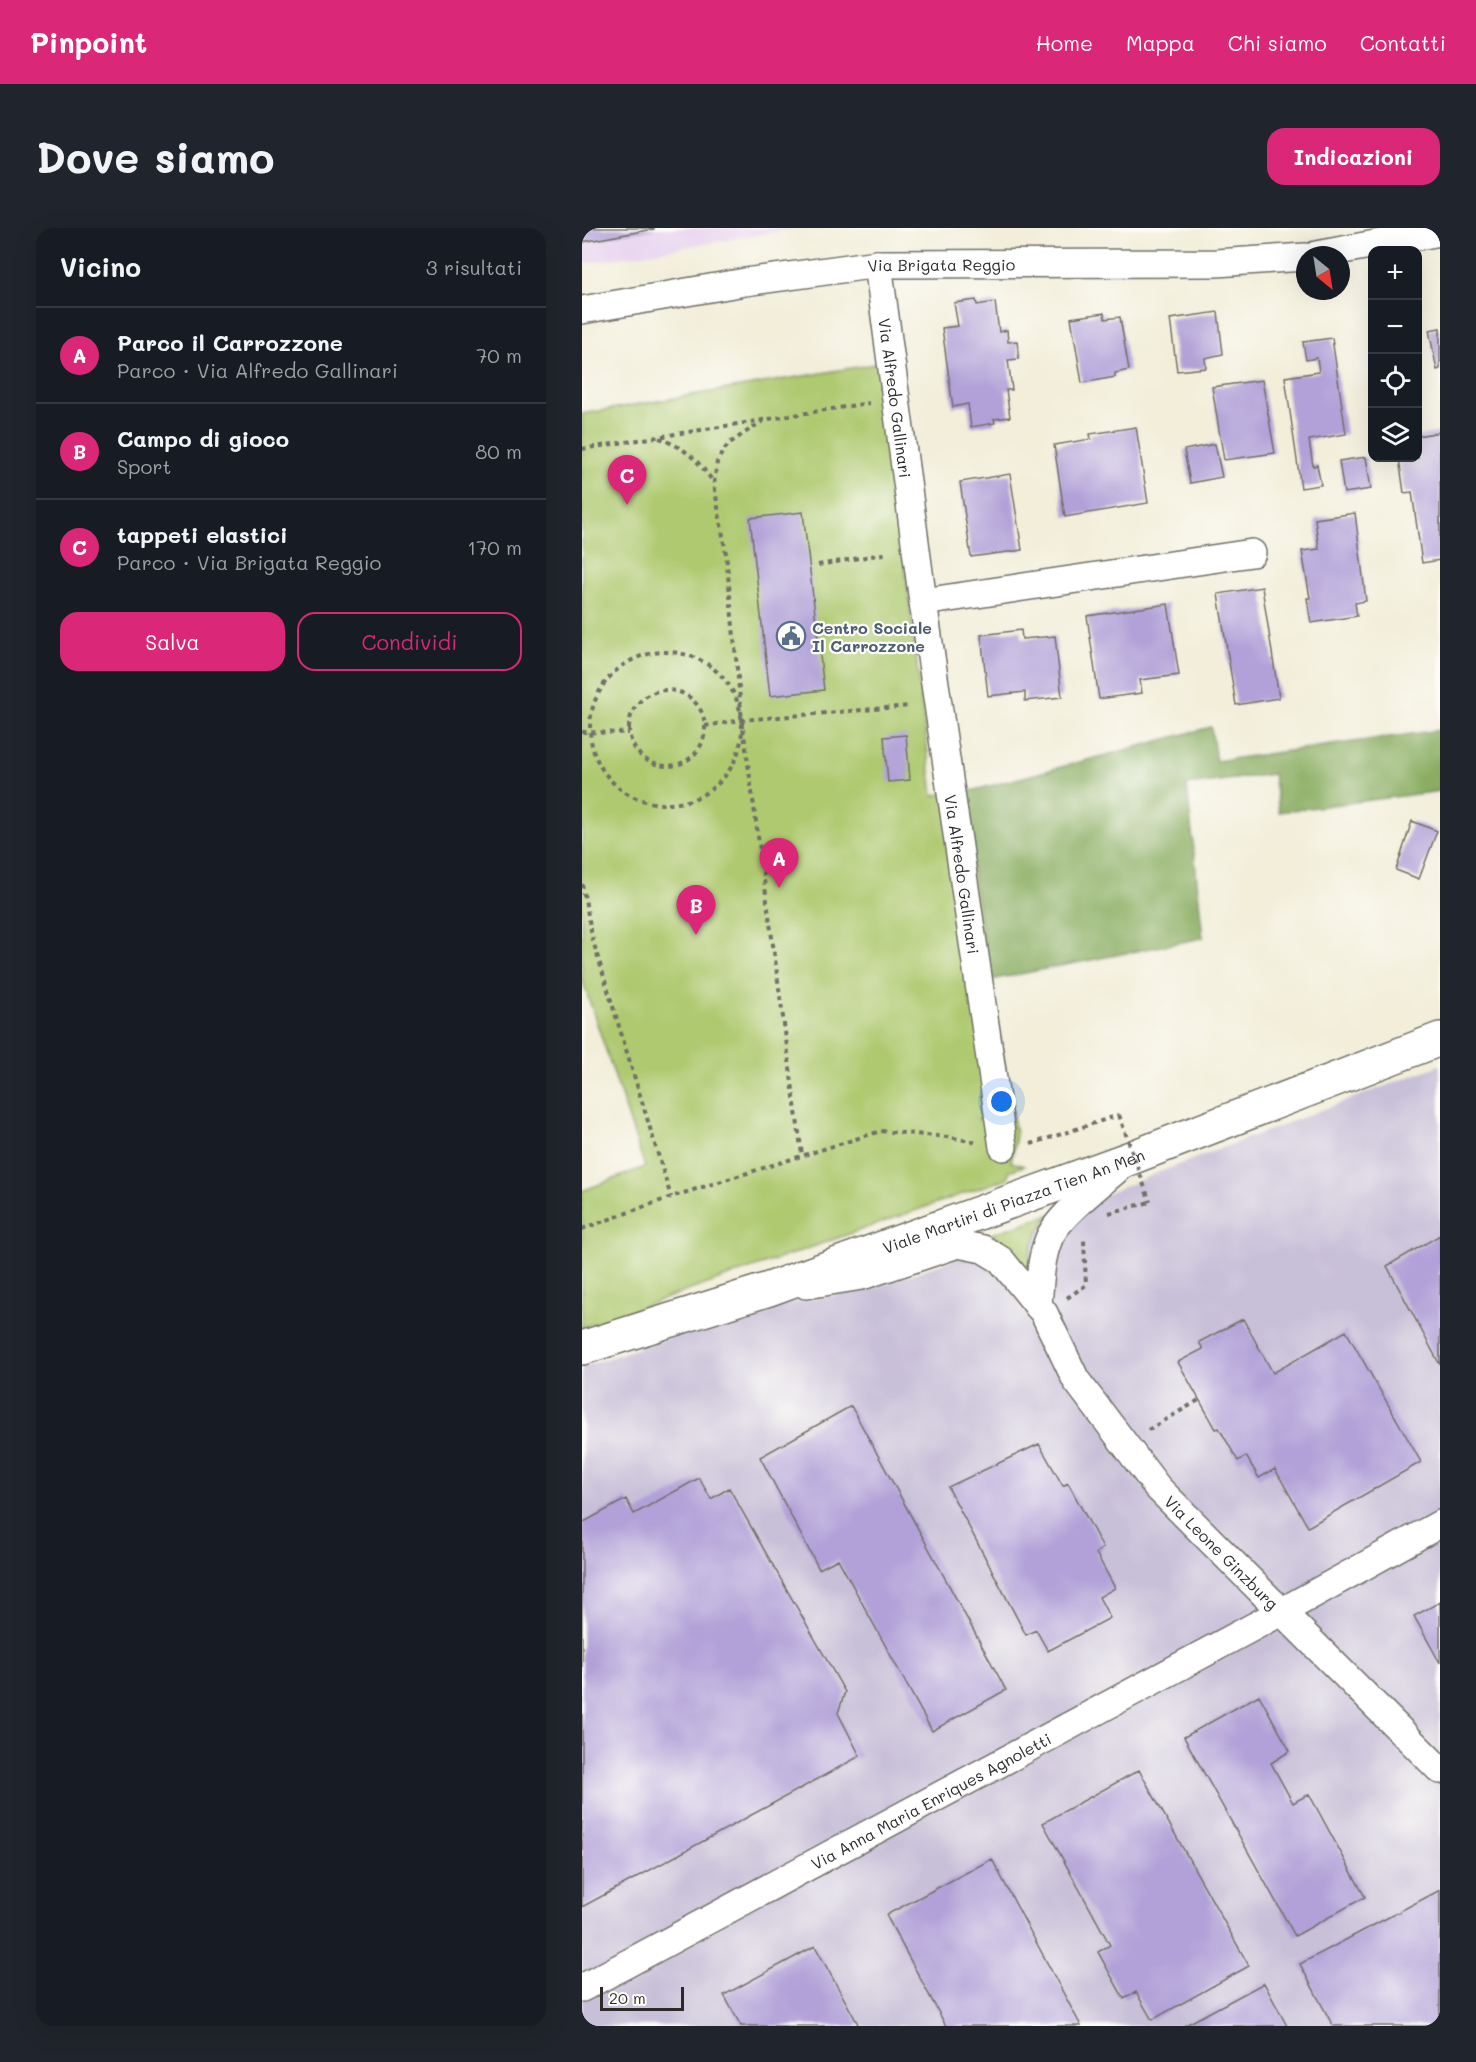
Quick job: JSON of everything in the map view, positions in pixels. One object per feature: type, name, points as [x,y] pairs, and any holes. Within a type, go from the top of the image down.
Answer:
[{"type":"main road","name":"Viale Martiri di Piazza Tien An Men","points":[[582,1348],[769,1289],[1128,1159],[1440,1039]]},
{"type":"street","points":[[1350,249],[1440,232]]},
{"type":"street","name":"Via Brigata Reggio","points":[[582,310],[746,282],[879,264],[1216,263],[1296,258]]},
{"type":"street","name":"Via Alfredo Gallinari","points":[[879,264],[946,766],[1003,1147]]},
{"type":"street","points":[[923,602],[1251,553]]},
{"type":"street","points":[[1041,1310],[1041,1268],[1048,1239],[1065,1217],[1128,1159]]},
{"type":"street","name":"Via Leone Ginzburg","points":[[769,1289],[862,1276],[958,1244],[983,1249],[1001,1260],[1041,1310],[1076,1380],[1158,1488],[1440,1770]]},
{"type":"street","name":"Via Anna Maria Enriques Agnoletti","points":[[582,1988],[1440,1524]]},
{"type":"path","points":[[582,449],[897,399]]},
{"type":"path","points":[[764,420],[730,443],[723,451],[717,462],[714,484],[726,554],[742,720],[802,1155]]},
{"type":"path","points":[[656,437],[674,444],[697,460],[714,484]]},
{"type":"path","points":[[818,565],[916,549]]},
{"type":"path","points":[[660,651],[680,653],[698,659],[715,669],[728,684],[737,701],[742,720],[740,744],[731,767],[716,786],[695,798],[671,804],[647,802],[625,792],[607,776],[598,762],[594,755],[589,732],[591,712],[597,694],[609,677],[623,664],[660,651]]},
{"type":"path","points":[[663,690],[687,695],[696,703],[705,726],[704,737],[692,757],[682,764],[670,766],[658,766],[639,754],[632,744],[629,733],[629,721],[641,700],[651,693],[663,690]]},
{"type":"path","points":[[705,726],[742,720],[938,703]]},
{"type":"path","points":[[582,732],[629,733]]},
{"type":"path","points":[[582,884],[593,941],[671,1197]]},
{"type":"path","points":[[582,1229],[671,1197],[881,1131],[948,1137],[1003,1147],[1028,1145],[1119,1115],[1150,1202],[1109,1213],[1102,1220]]},
{"type":"path","points":[[1041,1310],[1086,1285],[1084,1240],[1090,1233]]},
{"type":"path","points":[[1124,1444],[1199,1400]]},
{"type":"shaded area","points":[[582,228],[800,228],[582,264]]},
{"type":"shaded area","points":[[1440,1065],[1440,2026],[582,2026],[582,1367],[750,1310],[870,1289],[946,1262],[1159,1172]]},
{"type":"green space","points":[[880,363],[933,796],[960,790],[1016,1135],[1011,1162],[1024,1166],[1009,1171],[1008,1178],[582,1328],[582,1191],[645,1167],[582,979],[582,414]]},
{"type":"green space","points":[[1211,727],[1216,761],[1440,730],[1440,791],[1279,812],[1273,774],[1187,785],[1203,938],[990,980],[960,791],[970,788],[971,791]]},
{"type":"green space","points":[[1051,1214],[1033,1243],[1029,1258],[1029,1276],[980,1238]]},
{"type":"building","points":[[582,228],[654,228],[654,229],[582,242]]},
{"type":"building","points":[[976,300],[977,305],[995,302],[999,332],[1007,330],[1008,342],[1017,341],[1019,359],[1008,360],[1012,390],[1006,390],[1010,417],[994,419],[995,423],[971,427],[968,404],[953,407],[942,328],[958,326],[954,303]]},
{"type":"building","points":[[1218,312],[1223,354],[1205,358],[1206,368],[1177,371],[1170,319]]},
{"type":"building","points":[[1104,313],[1105,319],[1120,317],[1129,370],[1115,373],[1115,377],[1082,383],[1071,318]]},
{"type":"building","points":[[1440,328],[1440,369],[1437,370],[1429,330]]},
{"type":"building","points":[[1332,338],[1346,434],[1309,440],[1313,466],[1317,465],[1321,485],[1301,488],[1285,377],[1319,372],[1317,358],[1306,360],[1303,342]]},
{"type":"building","points":[[1262,380],[1275,453],[1224,460],[1212,387]]},
{"type":"building","points":[[1136,427],[1148,503],[1065,517],[1054,445],[1091,439],[1090,434]]},
{"type":"building","points":[[1440,432],[1440,560],[1422,563],[1412,492],[1404,493],[1400,462],[1422,462],[1422,435]]},
{"type":"building","points":[[1215,444],[1222,477],[1190,483],[1184,450]]},
{"type":"building","points":[[1366,457],[1371,489],[1344,493],[1339,461]]},
{"type":"building","points":[[1010,474],[1022,550],[971,557],[960,482]]},
{"type":"building","name":"Centro Sociale Il Carrozzone","points":[[803,512],[824,690],[770,696],[750,518]]},
{"type":"building","points":[[1355,513],[1366,601],[1355,603],[1357,616],[1311,623],[1307,598],[1310,598],[1302,551],[1319,549],[1315,519]]},
{"type":"building","points":[[1262,587],[1279,698],[1236,705],[1218,594]]},
{"type":"building","points":[[1168,604],[1179,675],[1140,680],[1142,693],[1099,699],[1087,616]]},
{"type":"building","points":[[1021,630],[1022,639],[1055,636],[1062,697],[1025,701],[1025,692],[988,696],[981,635]]},
{"type":"building","points":[[906,735],[910,780],[888,782],[884,737]]},
{"type":"building","points":[[1412,821],[1437,831],[1419,879],[1396,870]]},
{"type":"building","points":[[1440,1235],[1440,1365],[1387,1266]]},
{"type":"building","points":[[1243,1319],[1273,1373],[1346,1331],[1421,1462],[1308,1527],[1275,1469],[1259,1478],[1246,1456],[1238,1461],[1219,1428],[1216,1429],[1178,1362],[1203,1349],[1199,1342]]},
{"type":"building","points":[[851,1406],[1006,1690],[932,1731],[838,1559],[819,1569],[760,1457]]},
{"type":"building","points":[[1039,1444],[1063,1486],[1068,1483],[1103,1548],[1096,1553],[1115,1588],[1099,1597],[1110,1618],[1048,1651],[1036,1630],[1026,1635],[948,1487]]},
{"type":"building","points":[[699,1478],[711,1499],[729,1488],[845,1692],[838,1713],[860,1756],[582,1907],[582,1523],[626,1499],[634,1514]]},
{"type":"building","points":[[1440,1602],[1440,1663],[1414,1616]]},
{"type":"building","points":[[1259,1695],[1290,1751],[1271,1763],[1293,1803],[1309,1794],[1365,1897],[1295,1936],[1184,1737]]},
{"type":"building","points":[[1139,1770],[1249,1966],[1152,2020],[1136,1992],[1124,1999],[1098,1952],[1110,1945],[1043,1823]]},
{"type":"building","points":[[992,1859],[1081,2026],[946,2026],[886,1915]]},
{"type":"building","points":[[1440,1890],[1440,2026],[1333,2026],[1300,1964]]},
{"type":"building","points":[[815,1946],[859,2026],[741,2026],[724,1995]]},
{"type":"building","points":[[1264,1983],[1287,2026],[1184,2026]]},
{"type":"place","name":"tappeti elastici","points":[[627,505]]},
{"type":"place","name":"Centro Sociale Il Carrozzone","points":[[791,636]]},
{"type":"place","name":"Parco il Carrozzone","points":[[779,888]]},
{"type":"place","name":"Campo di gioco","points":[[696,935]]}]
